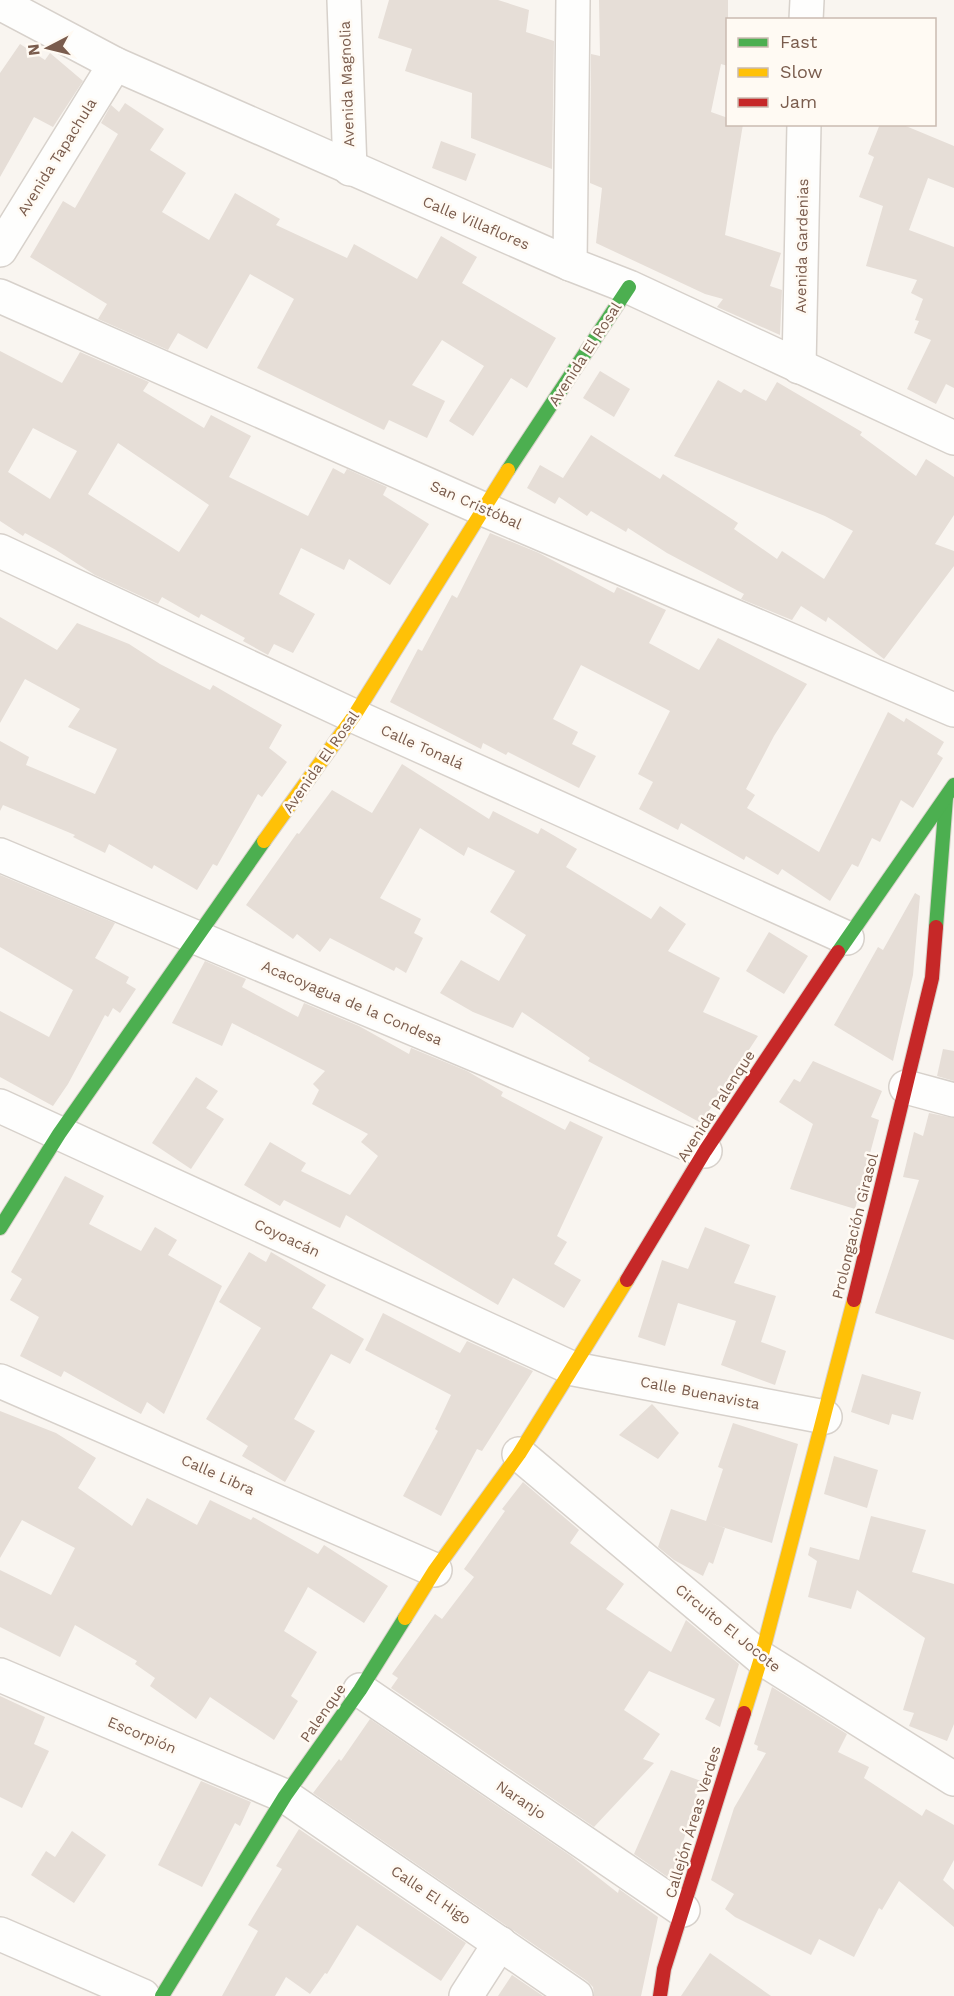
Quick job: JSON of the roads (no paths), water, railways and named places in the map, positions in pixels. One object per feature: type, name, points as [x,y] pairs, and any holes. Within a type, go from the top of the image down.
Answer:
[{"type":"street","name":"Avenida Magnolia","points":[[344,0],[350,169]]},
{"type":"street","points":[[570,264],[573,0]]},
{"type":"street","points":[[806,18],[807,0]]},
{"type":"street","name":"Calle Villaflores","points":[[7,3],[115,64],[350,169],[629,287],[954,438]]},
{"type":"street","name":"Avenida Tapachula","points":[[0,250],[115,64]]},
{"type":"street","name":"Avenida Gardenias","points":[[799,367],[804,126]]},
{"type":"street","name":"Avenida El Rosal","points":[[0,1228],[59,1134],[195,937],[354,716],[483,509],[629,287]]},
{"type":"street","name":"San Cristóbal","points":[[0,296],[483,509],[954,710]]},
{"type":"street","name":"Calle Tonalá","points":[[0,551],[354,716],[847,938]]},
{"type":"street","name":"Avenida Palenque","points":[[519,1454],[574,1369],[705,1151],[847,938],[950,790]]},
{"type":"street","name":"Prolongación Girasol","points":[[761,1658],[825,1417],[932,978],[950,790]]},
{"type":"street","name":"Acacoyagua de la Condesa","points":[[0,855],[705,1151]]},
{"type":"street","points":[[906,1087],[954,1100]]},
{"type":"street","name":"Coyoacán","points":[[0,1106],[574,1369]]},
{"type":"street","name":"Calle Buenavista","points":[[574,1369],[825,1417]]},
{"type":"street","name":"Calle Libra","points":[[0,1381],[435,1570]]},
{"type":"street","name":"Palenque","points":[[162,1996],[285,1796],[360,1690],[435,1570],[519,1454]]},
{"type":"street","name":"Circuito El Jocote","points":[[519,1454],[761,1658],[954,1779]]},
{"type":"street","name":"Callejón Áreas Verdes","points":[[660,1996],[664,1969],[761,1658]]},
{"type":"street","name":"Escorpión","points":[[0,1675],[285,1796]]},
{"type":"street","name":"Naranjo","points":[[360,1690],[683,1910]]},
{"type":"street","name":"Calle El Higo","points":[[285,1796],[576,1996]]},
{"type":"street","points":[[0,1934],[143,1996]]},
{"type":"street","points":[[466,1996],[500,1943]]}]
